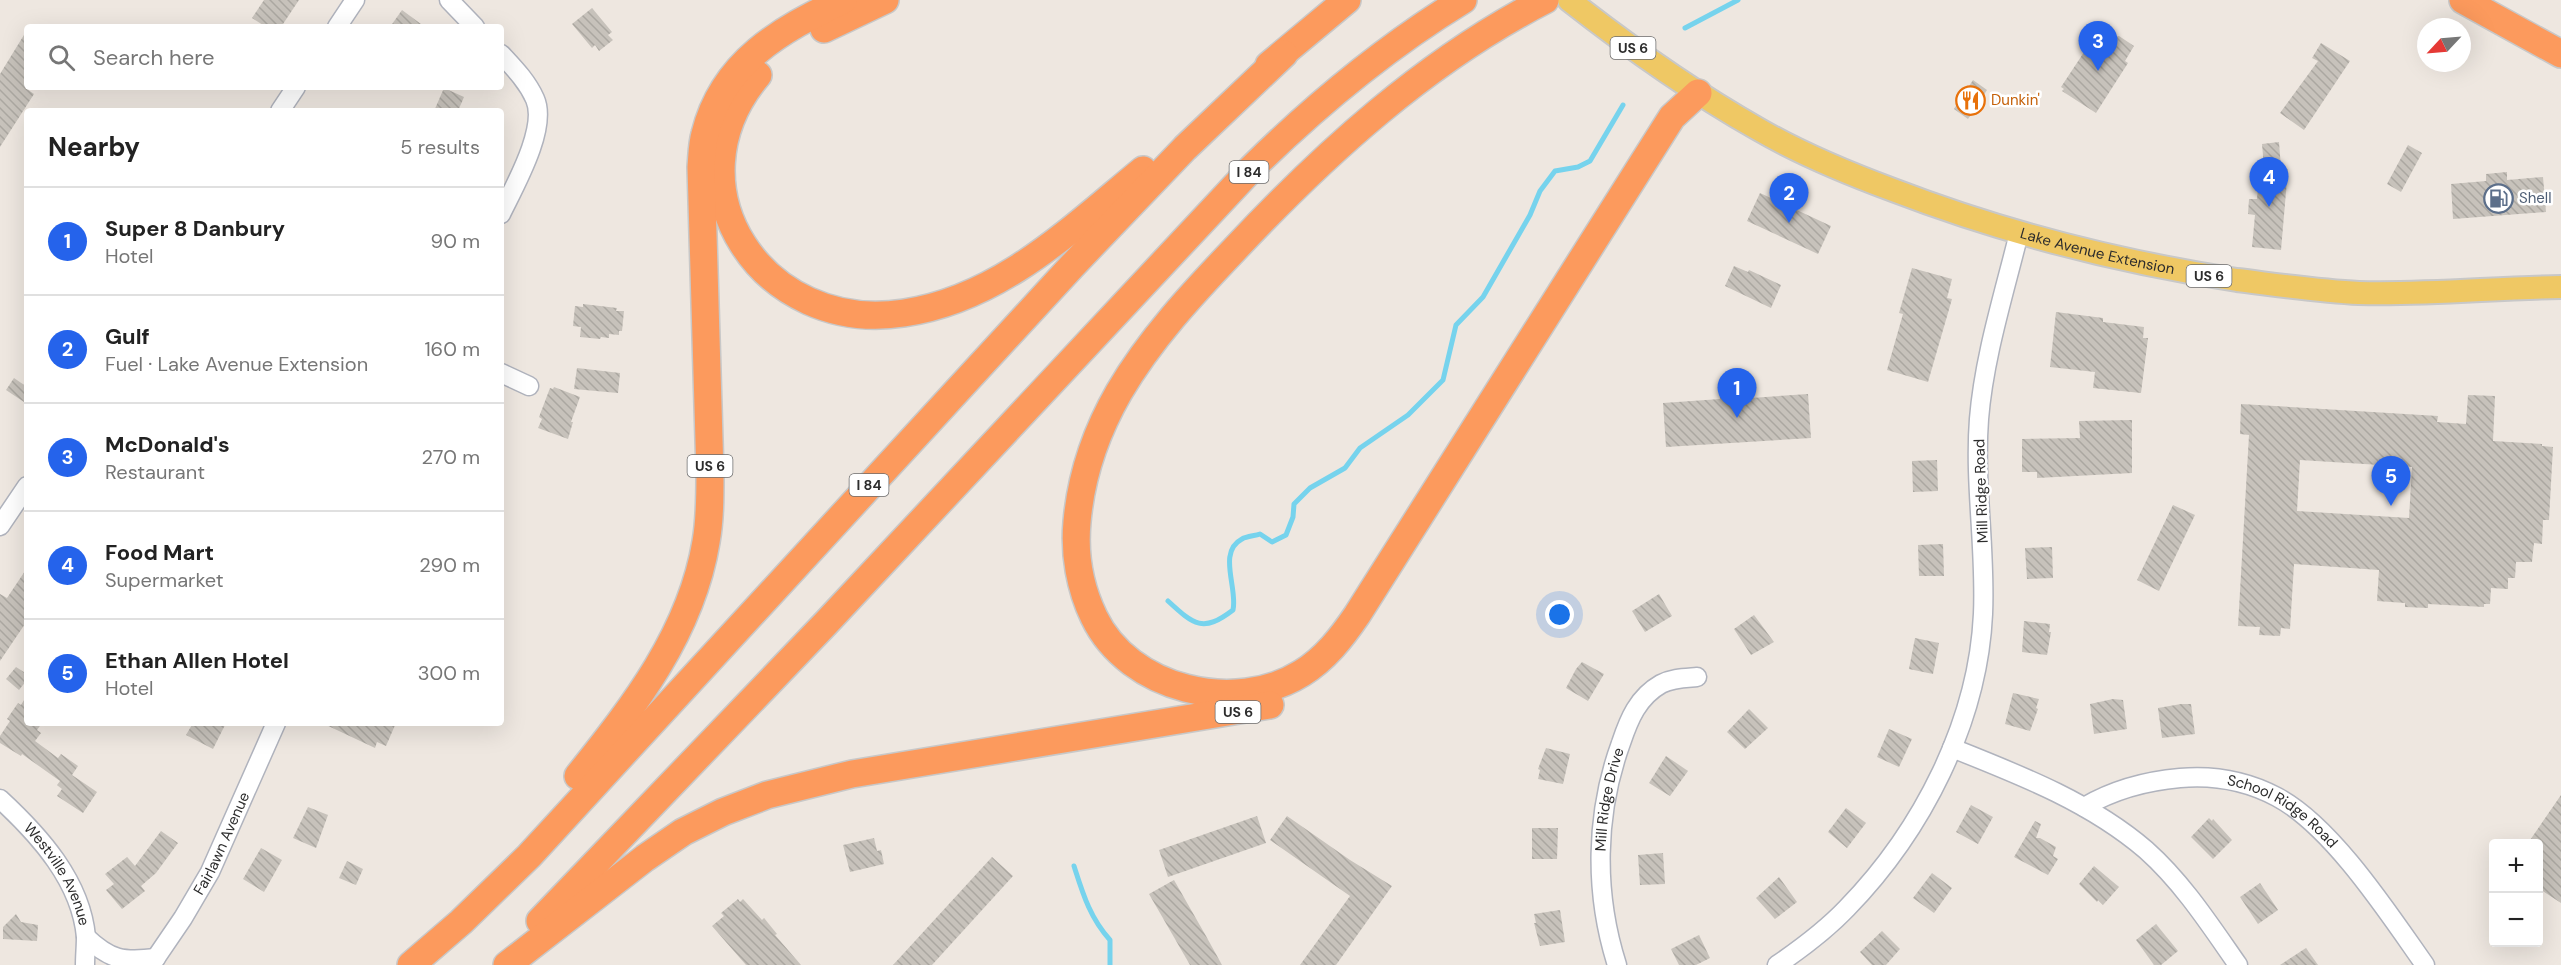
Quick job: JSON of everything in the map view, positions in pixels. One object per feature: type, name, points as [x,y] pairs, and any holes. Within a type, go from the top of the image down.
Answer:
[{"type":"highway","name":"US 6","points":[[461,922],[617,727],[660,665],[688,606],[702,563],[710,507],[701,166],[705,135],[717,103],[733,77],[752,55],[772,38],[796,23],[843,0]]},
{"type":"highway","points":[[885,0],[804,39],[764,68],[747,88],[734,112],[724,139],[722,167],[724,194],[731,219],[742,243],[758,266],[780,286],[802,300],[829,310],[854,315],[879,316],[934,306],[988,286],[1013,272],[1062,236],[1284,54]]},
{"type":"highway","name":"I 84","points":[[411,965],[461,922],[529,856],[1133,201],[1284,54],[1347,0]]},
{"type":"highway","name":"I 84","points":[[498,965],[802,648],[1272,148],[1372,62],[1463,0]]},
{"type":"highway","points":[[2463,0],[2561,54]]},
{"type":"highway","points":[[2500,0],[2561,39]]},
{"type":"highway","points":[[1537,4],[1467,46],[1358,128],[1312,171],[1187,300],[1139,360],[1118,393],[1090,455],[1082,487],[1077,524],[1077,558],[1083,590],[1094,619],[1114,647],[1137,666],[1166,682],[1196,692],[1223,694],[1251,692],[1278,685],[1302,673],[1322,658],[1357,615],[1672,117],[1698,93]]},
{"type":"highway","name":"US 6","points":[[507,965],[645,858],[683,832],[723,812],[767,795],[852,774],[1254,709],[1284,702],[1311,688],[1334,671],[1372,625],[1687,126],[1698,93]]},
{"type":"main road","name":"US 6","points":[[1569,0],[1632,48],[1698,93]]},
{"type":"main road","name":"Lake Avenue Extension","points":[[1698,93],[1759,130],[1812,157],[1916,199],[2070,248],[2167,268],[2313,289],[2404,293],[2561,287]]},
{"type":"street","points":[[339,24],[355,0]]},
{"type":"street","points":[[449,0],[472,24]]},
{"type":"street","points":[[504,57],[521,75],[536,101],[536,137],[504,207]]},
{"type":"street","points":[[282,108],[294,90]]},
{"type":"street","name":"Mill Ridge Road","points":[[1777,965],[1809,942],[1846,909],[1878,874],[1909,832],[1952,748],[1963,717],[1977,665],[1983,616],[1984,565],[1979,472],[1979,417],[1988,364],[2019,233]]},
{"type":"street","points":[[504,374],[528,386]]},
{"type":"street","points":[[0,526],[24,490]]},
{"type":"street","name":"Mill Ridge Drive","points":[[1617,965],[1607,925],[1600,841],[1604,802],[1614,762],[1637,705],[1648,693],[1671,680],[1697,677]]},
{"type":"street","name":"Fairlawn Avenue","points":[[86,937],[103,953],[131,961],[154,961],[210,872],[275,726]]},
{"type":"street","points":[[1952,748],[2032,780],[2084,807],[2117,828],[2147,851],[2174,878],[2238,965]]},
{"type":"street","name":"School Ridge Road","points":[[2084,807],[2101,797],[2134,784],[2195,776],[2224,778],[2251,785],[2278,798],[2306,817],[2388,912],[2425,965]]},
{"type":"street","name":"Westville Avenue","points":[[0,799],[21,818],[57,860],[77,902],[86,937],[85,965]]},
{"type":"building","points":[[264,0],[299,0],[283,24],[261,24],[252,18]]},
{"type":"building","points":[[592,8],[612,32],[608,35],[613,40],[599,51],[595,45],[592,48],[572,24]]},
{"type":"building","points":[[402,10],[421,24],[392,24]]},
{"type":"building","points":[[24,35],[24,90],[34,94],[0,147],[0,74]]},
{"type":"building","points":[[2119,36],[2134,46],[2125,61],[2128,63],[2096,113],[2062,91],[2064,89],[2061,87],[2094,37],[2100,41]]},
{"type":"building","points":[[2321,43],[2350,61],[2304,130],[2280,113],[2318,61],[2312,58]]},
{"type":"building","name":"Dunkin'","points":[[1973,80],[1987,90],[1968,119],[1954,109]]},
{"type":"building","points":[[443,90],[464,97],[459,108],[435,108]]},
{"type":"building","points":[[2279,142],[2281,168],[2288,169],[2281,250],[2252,247],[2255,215],[2248,214],[2249,199],[2257,199],[2260,166],[2264,167],[2262,144]]},
{"type":"building","points":[[2408,145],[2422,153],[2401,192],[2387,184]]},
{"type":"building","name":"Shell","points":[[2507,172],[2507,180],[2543,177],[2546,212],[2453,219],[2451,184],[2486,181],[2486,174]]},
{"type":"building","points":[[1760,193],[1831,226],[1818,254],[1747,221]]},
{"type":"building","points":[[1734,266],[1748,272],[1749,270],[1781,285],[1771,308],[1725,286]]},
{"type":"building","points":[[1912,268],[1952,279],[1947,298],[1952,299],[1928,382],[1887,370],[1903,314],[1899,313]]},
{"type":"building","points":[[583,304],[624,311],[622,331],[619,331],[619,335],[609,334],[609,338],[601,337],[600,339],[580,337],[581,327],[573,326],[575,306],[583,307]]},
{"type":"building","points":[[2056,312],[2103,318],[2103,322],[2144,327],[2143,338],[2148,338],[2141,393],[2093,388],[2095,372],[2050,367]]},
{"type":"building","points":[[577,368],[620,373],[618,393],[574,389]]},
{"type":"building","points":[[14,378],[24,385],[24,402],[6,390]]},
{"type":"building","points":[[1750,382],[1751,398],[1808,394],[1811,438],[1666,447],[1663,403],[1720,399],[1719,384]]},
{"type":"building","points":[[554,387],[580,397],[568,439],[538,428],[542,419],[539,417],[550,388]]},
{"type":"building","points":[[2468,395],[2495,396],[2493,441],[2542,444],[2542,446],[2553,447],[2549,520],[2543,520],[2542,544],[2534,543],[2532,562],[2516,562],[2515,578],[2508,578],[2508,589],[2491,588],[2490,604],[2484,604],[2484,607],[2428,604],[2428,608],[2405,607],[2405,603],[2377,601],[2379,570],[2294,564],[2290,629],[2281,628],[2280,636],[2259,635],[2260,627],[2238,626],[2249,435],[2240,434],[2241,404],[2438,416],[2437,422],[2466,424]],"holes":[[[2300,460],[2412,467],[2409,518],[2297,511]]]},
{"type":"building","points":[[2132,420],[2132,473],[2037,478],[2037,472],[2022,472],[2022,439],[2080,438],[2079,421]]},
{"type":"building","points":[[1937,460],[1938,491],[1913,492],[1912,461]]},
{"type":"building","points":[[2173,505],[2195,515],[2159,591],[2137,580]]},
{"type":"building","points":[[1943,544],[1944,576],[1919,576],[1918,545]]},
{"type":"building","points":[[2052,547],[2053,578],[2027,579],[2025,548]]},
{"type":"building","points":[[24,572],[24,625],[0,661],[0,594],[7,598]]},
{"type":"building","points":[[1659,594],[1672,616],[1645,632],[1632,611]]},
{"type":"building","points":[[1754,615],[1774,642],[1751,655],[1734,629]]},
{"type":"building","points":[[2024,621],[2050,624],[2047,655],[2022,652]]},
{"type":"building","points":[[1915,638],[1939,643],[1933,674],[1909,669]]},
{"type":"building","points":[[1582,662],[1604,674],[1588,701],[1566,688]]},
{"type":"building","points":[[16,667],[24,672],[24,684],[19,690],[6,679]]},
{"type":"building","points":[[2013,693],[2039,699],[2030,731],[2005,724]]},
{"type":"building","points":[[2113,699],[2123,700],[2127,729],[2094,734],[2090,704]]},
{"type":"building","points":[[24,700],[24,726],[40,726],[37,730],[41,733],[35,741],[58,758],[61,754],[78,766],[72,775],[97,792],[83,813],[57,796],[62,789],[57,785],[60,781],[22,754],[21,756],[0,743],[0,736],[10,721],[7,719],[18,703],[21,705]]},
{"type":"building","points":[[2191,704],[2195,734],[2162,738],[2158,708]]},
{"type":"building","points":[[1749,709],[1768,728],[1745,749],[1727,732]]},
{"type":"building","points":[[191,726],[224,726],[213,749],[186,735]]},
{"type":"building","points":[[328,726],[395,726],[386,746],[377,742],[375,748]]},
{"type":"building","points":[[1889,729],[1912,739],[1899,767],[1877,757]]},
{"type":"building","points":[[1546,748],[1570,754],[1563,784],[1538,779],[1540,770],[1538,769]]},
{"type":"building","points":[[1666,756],[1688,771],[1670,796],[1649,783]]},
{"type":"building","points":[[2561,795],[2561,903],[2543,891],[2543,839],[2531,839]]},
{"type":"building","points":[[1971,805],[1993,817],[1978,844],[1956,832]]},
{"type":"building","points":[[308,807],[328,815],[316,848],[293,838]]},
{"type":"building","points":[[1846,808],[1866,823],[1847,848],[1828,832]]},
{"type":"building","points":[[1257,816],[1266,843],[1168,877],[1159,850]]},
{"type":"building","points":[[1287,816],[1392,886],[1336,965],[1300,965],[1350,896],[1270,840]]},
{"type":"building","points":[[2209,818],[2212,821],[2213,819],[2232,840],[2213,859],[2191,837]]},
{"type":"building","points":[[2035,821],[2041,824],[2036,838],[2056,847],[2053,856],[2058,859],[2048,875],[2014,857]]},
{"type":"building","points":[[1532,828],[1558,828],[1557,859],[1532,859]]},
{"type":"building","points":[[161,831],[178,843],[156,873],[141,886],[145,891],[122,909],[106,890],[114,884],[105,874],[127,857],[135,866]]},
{"type":"building","points":[[874,838],[877,851],[881,850],[884,864],[850,872],[843,845]]},
{"type":"building","points":[[261,848],[282,860],[264,892],[243,879]]},
{"type":"building","points":[[1663,853],[1665,884],[1640,885],[1638,855]]},
{"type":"building","points":[[992,857],[1013,876],[932,965],[893,965]]},
{"type":"building","points":[[347,861],[363,869],[356,885],[339,878]]},
{"type":"building","points":[[2094,866],[2119,887],[2103,905],[2079,884]]},
{"type":"building","points":[[1932,873],[1952,888],[1934,913],[1913,898]]},
{"type":"building","points":[[1779,877],[1797,902],[1775,919],[1756,898]]},
{"type":"building","points":[[1174,880],[1222,965],[1190,965],[1149,894]]},
{"type":"building","points":[[2260,883],[2278,910],[2258,924],[2240,897]]},
{"type":"building","points":[[738,899],[740,902],[743,899],[762,920],[764,918],[777,934],[775,935],[801,965],[746,965],[712,926],[724,916],[721,913]]},
{"type":"building","points":[[1560,910],[1565,942],[1540,946],[1534,914]]},
{"type":"building","points":[[16,914],[21,922],[38,925],[37,941],[3,939],[3,927]]},
{"type":"building","points":[[2156,924],[2178,951],[2161,965],[2154,965],[2136,940]]},
{"type":"building","points":[[1882,931],[1900,949],[1886,965],[1872,965],[1860,952]]},
{"type":"building","points":[[1699,935],[1710,958],[1696,965],[1679,965],[1671,949]]},
{"type":"building","points":[[2306,948],[2318,965],[2280,965]]},
{"type":"waterway","points":[[1685,28],[1738,0]]},
{"type":"waterway","points":[[1168,601],[1185,616],[1206,624],[1214,622],[1233,610],[1229,561],[1235,545],[1244,538],[1260,534],[1272,542],[1286,535],[1293,517],[1294,504],[1310,488],[1345,468],[1360,448],[1408,415],[1443,380],[1456,325],[1483,297],[1530,215],[1540,191],[1555,171],[1578,167],[1590,161],[1623,105]]},
{"type":"waterway","points":[[1074,866],[1092,914],[1110,940],[1110,965]]},
{"type":"place","name":"McDonald's","points":[[2098,71]]},
{"type":"place","name":"Dunkin'","points":[[1970,100]]},
{"type":"place","name":"Shell","points":[[2498,198]]},
{"type":"place","name":"Food Mart","points":[[2269,207]]},
{"type":"place","name":"Gulf","points":[[1789,223]]},
{"type":"place","name":"Super 8 Danbury","points":[[1737,418]]},
{"type":"place","name":"Ethan Allen Hotel","points":[[2391,506]]}]
